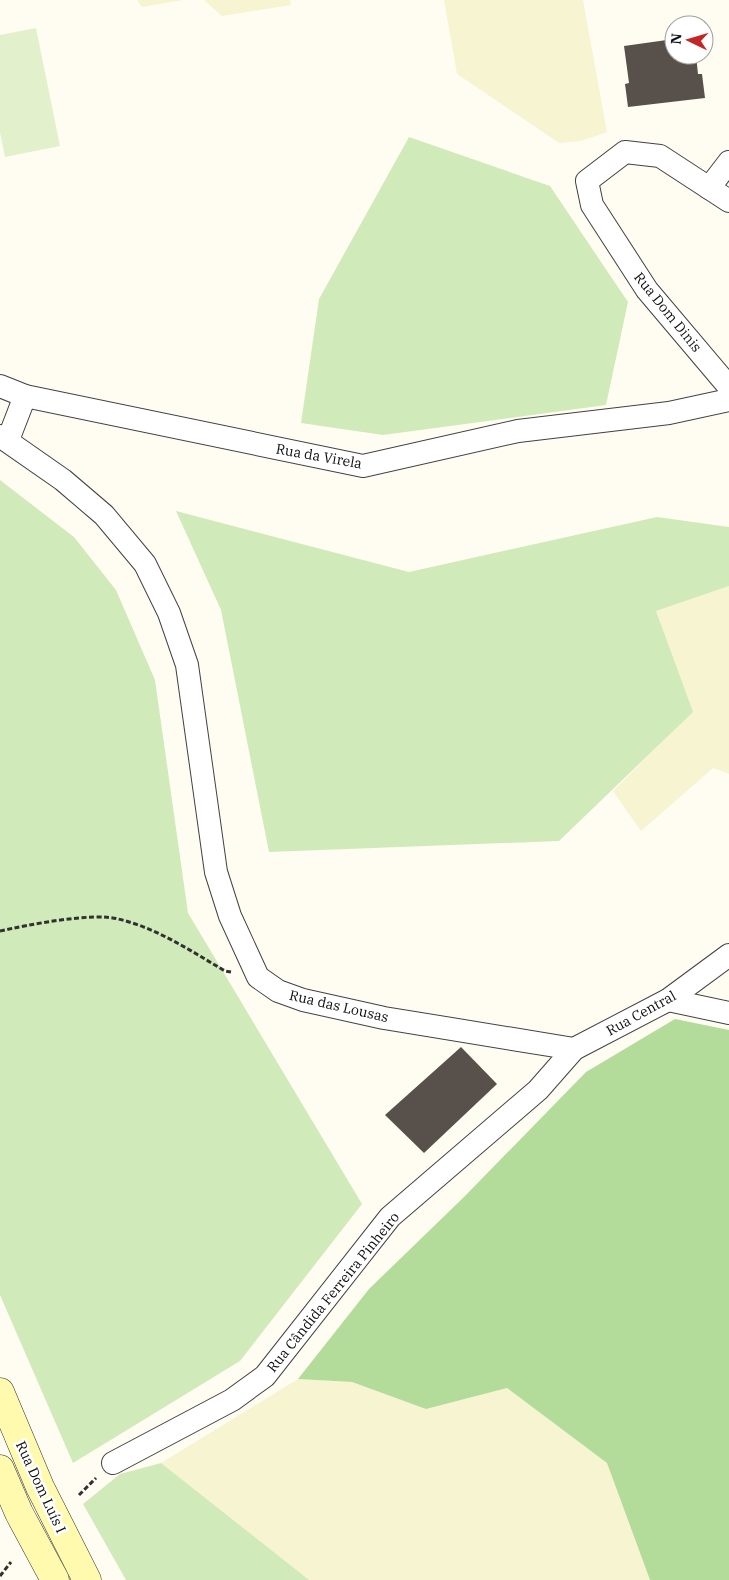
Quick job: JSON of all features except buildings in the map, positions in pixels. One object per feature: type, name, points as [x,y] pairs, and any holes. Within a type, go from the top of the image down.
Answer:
[{"type":"main road","name":"Rua Dom Luís I","points":[[0,1392],[40,1488],[87,1580]]},
{"type":"main road","name":"Rua Dom Luís I","points":[[0,1468],[20,1514],[55,1580]]},
{"type":"street","name":"Rua Dom Dinis","points":[[710,188],[660,156],[625,152],[587,181],[592,205],[647,290],[729,386]]},
{"type":"street","points":[[729,162],[710,188],[729,201]]},
{"type":"street","name":"Rua da Virela","points":[[0,386],[25,396],[363,466],[518,432],[669,413],[729,400]]},
{"type":"street","points":[[25,396],[4,438],[63,480],[104,515],[144,564],[169,613],[187,665],[216,872],[230,916],[258,977]]},
{"type":"street","name":"Rua Central","points":[[574,1049],[668,1000],[729,955]]},
{"type":"street","name":"Rua das Lousas","points":[[258,977],[278,991],[303,1000],[384,1018],[574,1049]]},
{"type":"street","points":[[668,1000],[729,1013]]},
{"type":"street","name":"Rua Cândida Ferreira Pinheiro","points":[[113,1463],[232,1400],[266,1376],[390,1217],[538,1090],[574,1049]]},
{"type":"path","points":[[0,931],[70,919],[116,918],[156,931],[225,971],[258,977]]},
{"type":"path","points":[[0,1576],[10,1562]]},
{"type":"shaded area","points":[[137,0],[183,0],[142,7]]},
{"type":"shaded area","points":[[204,0],[290,0],[291,5],[222,16]]},
{"type":"shaded area","points":[[444,0],[583,0],[607,132],[581,141],[559,143],[457,74]]},
{"type":"shaded area","points":[[729,586],[729,774],[713,768],[641,831],[613,791],[692,712],[656,611]]},
{"type":"shaded area","points":[[298,1379],[352,1382],[426,1409],[507,1388],[607,1463],[650,1580],[308,1580],[161,1463]]},
{"type":"green space","points":[[36,28],[60,146],[5,157],[0,133],[0,35]]},
{"type":"green space","points":[[409,137],[550,186],[628,302],[606,405],[383,435],[301,423],[319,299]]},
{"type":"green space","points":[[0,480],[74,537],[116,590],[155,680],[188,913],[362,1204],[240,1361],[73,1463],[0,1295]]},
{"type":"green space","points":[[176,511],[409,572],[657,517],[729,527],[729,586],[656,611],[693,712],[559,841],[269,852],[221,610]]},
{"type":"green space","points":[[675,1019],[729,1030],[729,1580],[650,1580],[607,1463],[507,1388],[426,1409],[352,1382],[298,1379],[369,1289],[464,1197],[586,1072]]},
{"type":"green space","points":[[161,1463],[309,1580],[126,1580],[83,1504],[120,1474]]}]
